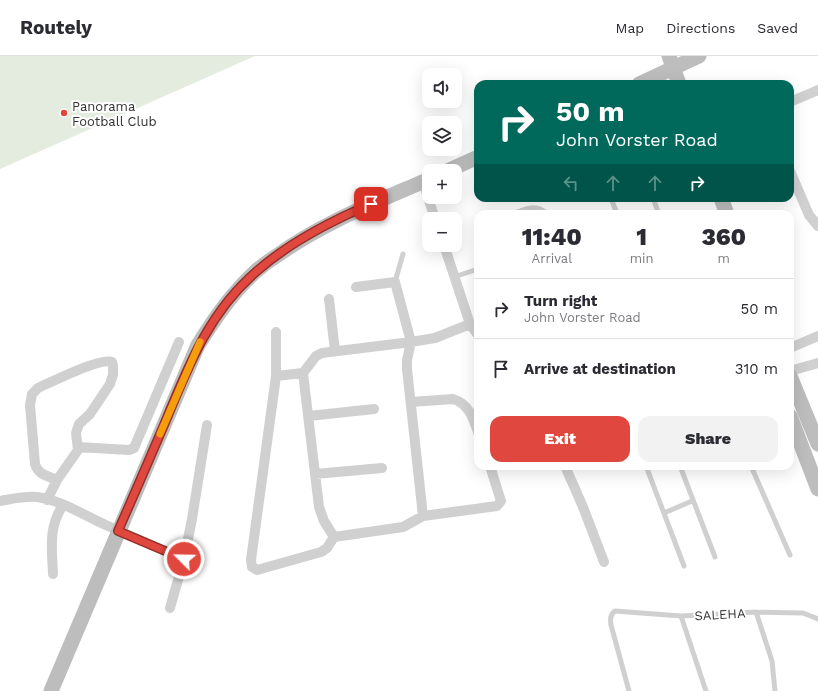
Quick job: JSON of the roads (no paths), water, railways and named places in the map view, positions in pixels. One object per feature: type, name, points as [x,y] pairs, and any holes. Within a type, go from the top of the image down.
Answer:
[{"type":"street","points":[[662,56],[676,80]]},
{"type":"street","points":[[648,80],[699,56]]},
{"type":"street","points":[[794,100],[818,90]]},
{"type":"street","points":[[462,164],[474,159]]},
{"type":"street","points":[[794,180],[809,215],[818,226]]},
{"type":"street","points":[[51,691],[198,345],[216,316],[237,290],[257,270],[302,238],[358,209],[422,182]]},
{"type":"street","points":[[446,252],[470,324],[474,330]]},
{"type":"street","points":[[356,286],[395,282],[411,342],[407,360],[423,516]]},
{"type":"street","points":[[329,299],[335,351]]},
{"type":"street","points":[[334,538],[321,514],[303,373],[316,356],[322,353],[435,338],[470,324]]},
{"type":"street","points":[[276,332],[276,376],[251,560],[252,567],[259,570],[320,552],[327,548],[334,538],[403,527],[423,516],[497,506],[501,501],[491,470]]},
{"type":"street","points":[[794,346],[818,336]]},
{"type":"street","points":[[78,447],[129,450],[134,448],[179,342]]},
{"type":"street","points":[[47,500],[57,480],[75,455],[78,447],[76,433],[79,424],[90,414],[110,384],[113,374],[112,362],[98,362],[38,388],[32,394],[30,404],[35,464],[41,474],[57,480]]},
{"type":"street","points":[[794,370],[818,363]]},
{"type":"street","points":[[276,376],[303,373]]},
{"type":"street","points":[[794,386],[818,444]]},
{"type":"street","points":[[411,402],[460,401],[472,415],[474,421]]},
{"type":"street","points":[[309,416],[374,409]]},
{"type":"street","points":[[170,608],[184,559],[207,425]]},
{"type":"street","points":[[794,426],[818,489]]},
{"type":"street","points":[[315,474],[382,468]]},
{"type":"street","points":[[567,470],[604,562]]},
{"type":"street","points":[[0,501],[36,497],[63,505],[118,531],[184,559]]},
{"type":"street","points":[[53,574],[51,534],[56,515],[63,505]]},
{"type":"lane","points":[[522,210],[529,207],[535,207],[542,210]]},
{"type":"lane","points":[[395,282],[403,254]]},
{"type":"lane","points":[[454,277],[474,270]]},
{"type":"lane","points":[[648,470],[684,566]]},
{"type":"lane","points":[[681,470],[692,501],[715,557]]},
{"type":"lane","points":[[753,470],[790,555]]},
{"type":"lane","points":[[664,514],[692,501]]},
{"type":"lane","points":[[629,691],[611,625],[610,616],[612,613],[615,611],[681,616]]},
{"type":"lane","points":[[756,612],[803,613],[818,619]]},
{"type":"lane","name":"SALEHA","points":[[706,691],[681,616],[756,612],[772,661],[775,691]]},
{"type":"place","name":"Panorama Football Club","points":[[64,113]]}]
